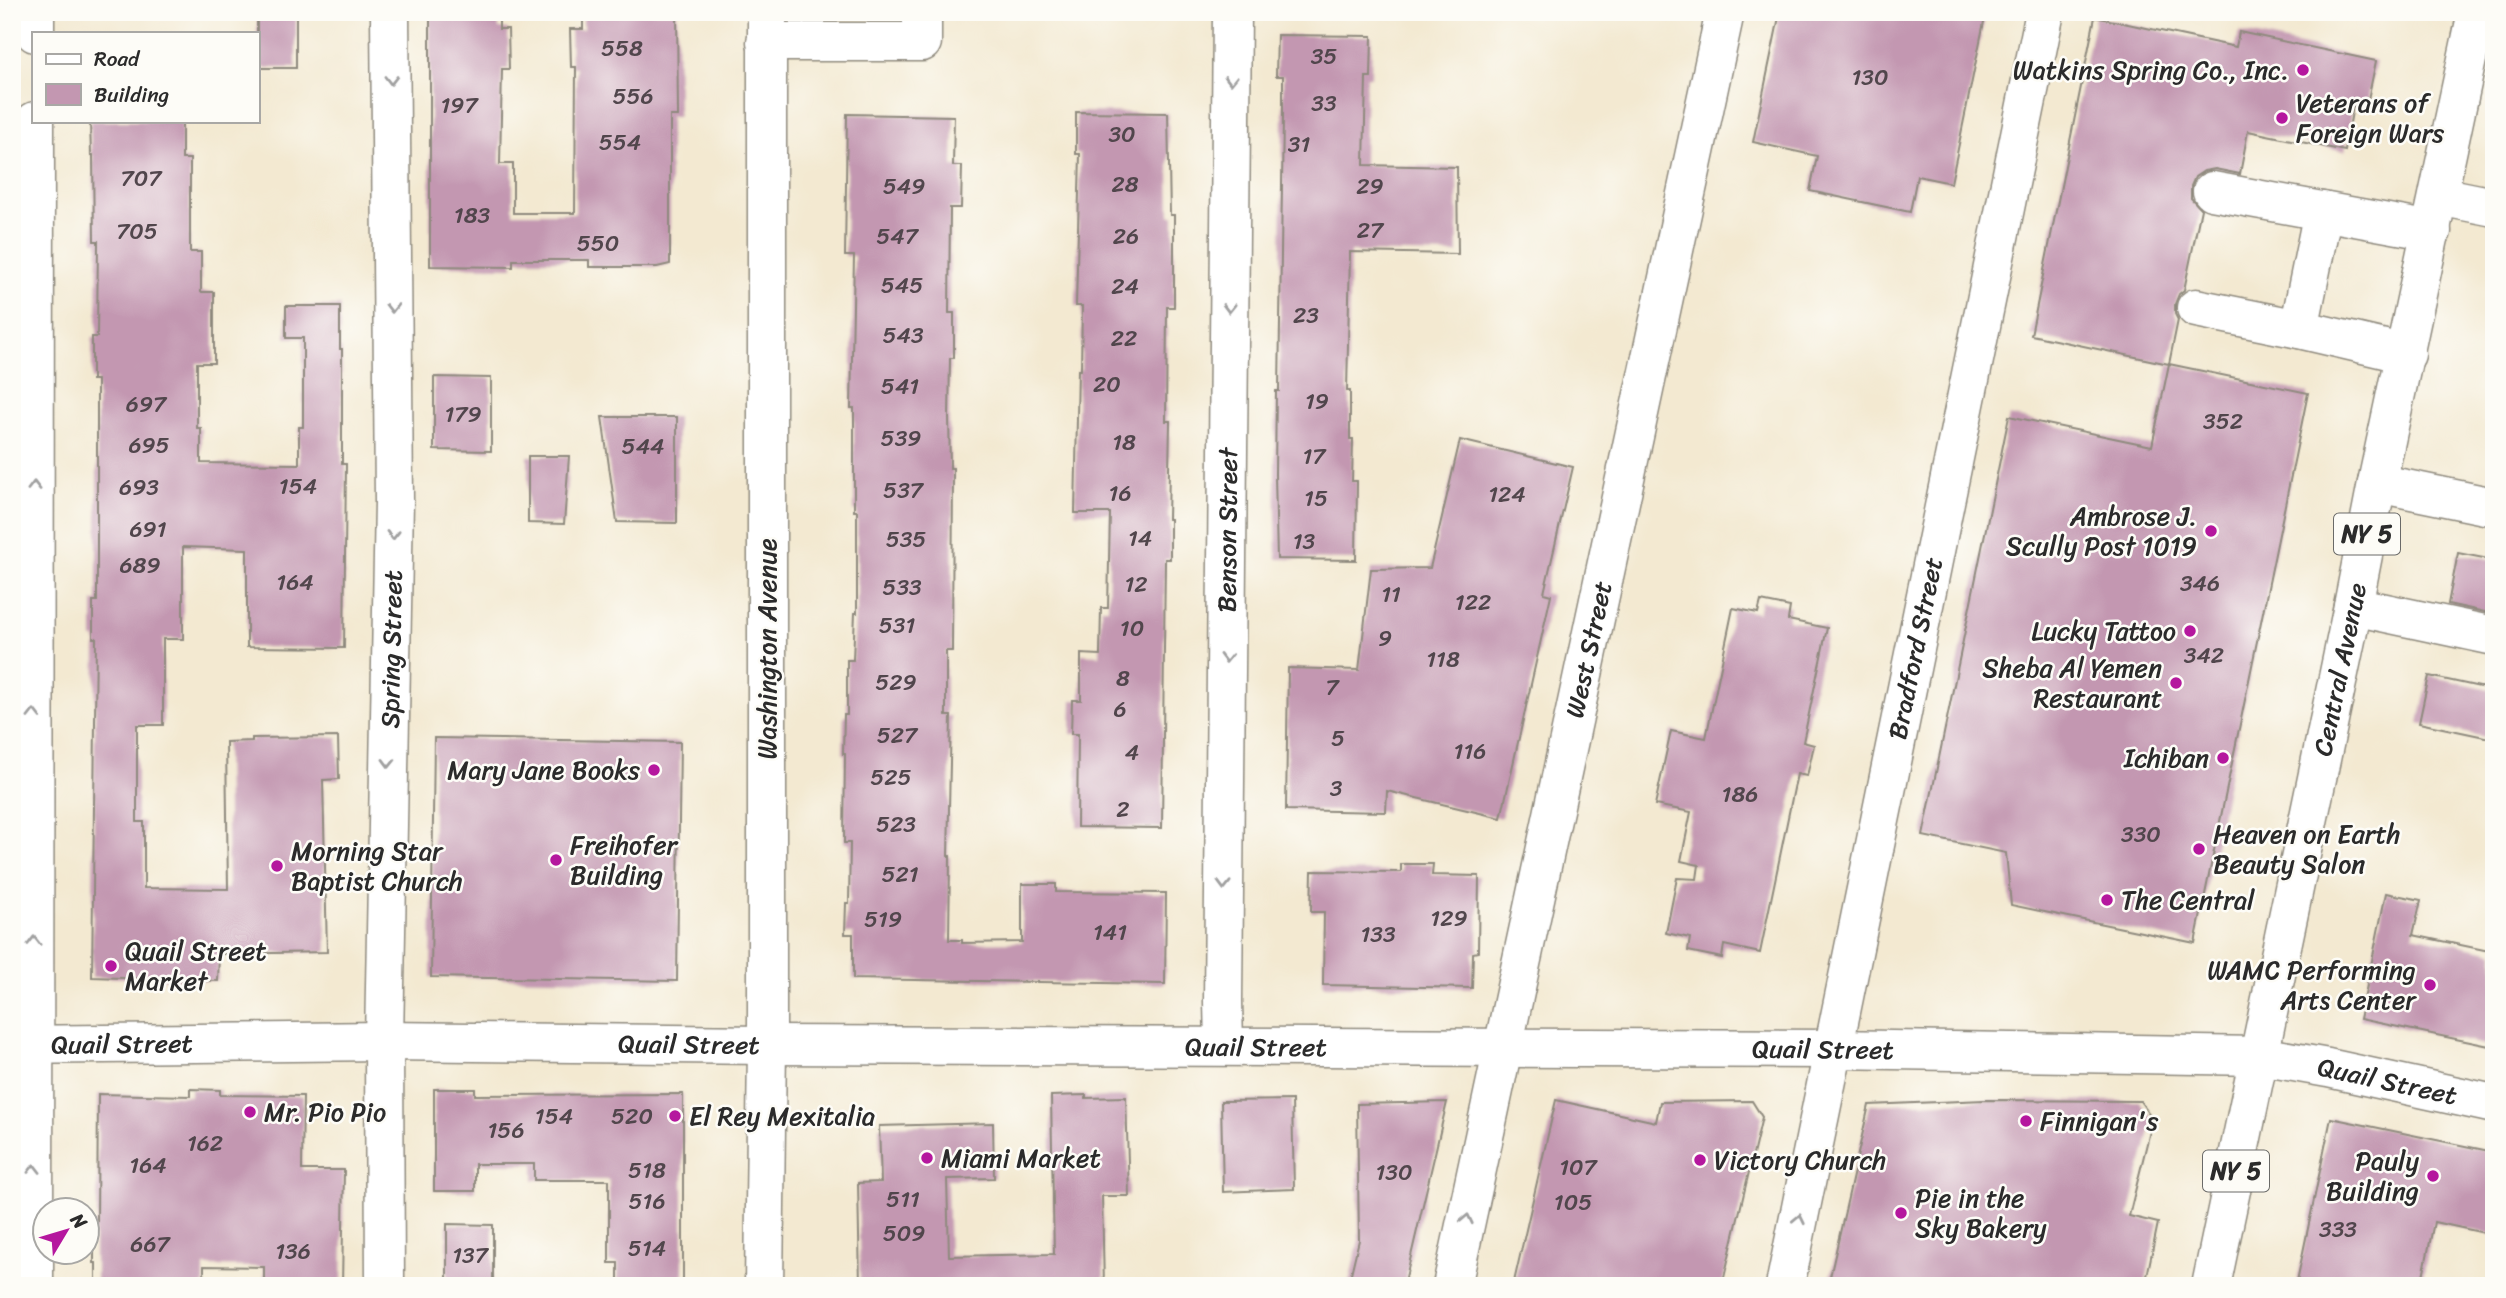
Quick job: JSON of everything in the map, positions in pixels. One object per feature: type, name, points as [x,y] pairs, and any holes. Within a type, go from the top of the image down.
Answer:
[{"type":"street","points":[[34,12],[34,32]]},
{"type":"street","name":"Spring Street","points":[[385,1286],[384,1041],[394,501],[390,12]]},
{"type":"street","points":[[766,27],[922,42],[922,12]]},
{"type":"street","name":"Benson Street","points":[[1224,1046],[1232,12]]},
{"type":"street","name":"West Street","points":[[1452,1286],[1725,12]]},
{"type":"street","name":"Bradford Street","points":[[1786,1286],[2045,12]]},
{"type":"street","name":"Central Avenue","points":[[2211,1286],[2477,12]]},
{"type":"street","name":"Washington Avenue","points":[[764,1286],[767,1045],[766,27]]},
{"type":"street","points":[[34,122],[23,1045],[34,1286]]},
{"type":"street","points":[[2212,191],[2323,211],[2435,213],[2494,207]]},
{"type":"street","points":[[2299,329],[2323,211]]},
{"type":"street","points":[[2196,308],[2406,354]]},
{"type":"street","points":[[2377,483],[2494,507]]},
{"type":"street","points":[[2354,606],[2494,636]]},
{"type":"street","name":"Quail Street","points":[[23,1045],[384,1041],[1833,1049],[2259,1056],[2494,1104]]},
{"type":"building","points":[[257,12],[296,12],[296,68],[259,68]]},
{"type":"building","points":[[430,12],[499,12],[499,29],[508,29],[509,69],[502,69],[500,164],[513,164],[513,213],[575,213],[576,67],[571,67],[570,29],[583,29],[583,12],[677,12],[678,116],[670,116],[670,264],[657,267],[589,267],[589,260],[513,260],[513,267],[430,266]]},
{"type":"building","points":[[1780,12],[1986,12],[1951,183],[1917,176],[1910,212],[1810,191],[1817,156],[1753,142]]},
{"type":"building","points":[[2095,17],[2236,47],[2239,32],[2376,61],[2366,109],[2353,106],[2345,151],[2248,131],[2240,174],[2215,169],[2204,171],[2195,177],[2191,186],[2191,198],[2201,209],[2184,290],[2175,304],[2178,320],[2169,364],[2031,335]]},
{"type":"building","points":[[1277,35],[1372,36],[1371,77],[1366,77],[1364,165],[1457,167],[1458,254],[1350,252],[1347,391],[1350,391],[1350,439],[1353,439],[1352,481],[1357,481],[1356,560],[1277,559],[1276,391],[1279,391],[1283,76],[1276,76]]},
{"type":"building","points":[[1076,112],[1168,113],[1170,215],[1174,215],[1174,307],[1167,307],[1166,421],[1170,421],[1170,559],[1165,559],[1162,828],[1077,827],[1078,734],[1071,734],[1072,700],[1081,700],[1081,654],[1100,655],[1101,608],[1108,608],[1110,513],[1075,513],[1082,306],[1076,306],[1080,154],[1076,154]]},
{"type":"building","points":[[847,114],[954,116],[953,166],[962,166],[961,208],[950,208],[949,313],[954,313],[954,358],[950,358],[949,417],[950,468],[953,468],[952,651],[946,651],[946,716],[951,716],[949,940],[962,940],[962,943],[1022,942],[1022,884],[1056,884],[1056,892],[1166,893],[1165,984],[853,979],[853,934],[845,934],[846,903],[849,903],[850,843],[844,843],[843,754],[844,715],[847,715],[847,660],[853,660],[857,613],[854,408],[851,408],[854,256],[845,256]]},
{"type":"building","points":[[90,122],[182,122],[182,159],[190,159],[190,252],[201,252],[201,292],[214,292],[214,363],[197,363],[197,428],[201,428],[201,463],[299,464],[299,427],[303,427],[303,338],[286,338],[286,306],[340,306],[342,464],[346,464],[344,648],[247,647],[247,549],[183,547],[183,639],[163,639],[163,725],[137,725],[137,822],[144,822],[144,888],[228,889],[226,742],[252,741],[252,738],[338,737],[339,779],[323,780],[327,952],[219,954],[218,981],[92,977],[96,638],[93,638],[93,601],[97,601],[97,380],[92,380],[92,337],[97,337],[98,241],[94,241]]},
{"type":"building","points":[[2169,364],[2308,393],[2195,943],[2011,905],[2006,853],[1923,836],[2009,416],[2152,446]]},
{"type":"building","points":[[434,377],[491,378],[491,451],[434,450]]},
{"type":"building","points":[[602,417],[677,417],[677,523],[617,522]]},
{"type":"building","points":[[1460,440],[1573,467],[1544,593],[1551,595],[1501,818],[1387,791],[1386,812],[1286,810],[1288,668],[1359,670],[1371,569],[1430,568]]},
{"type":"building","points":[[528,456],[569,456],[564,524],[528,523]]},
{"type":"building","points":[[2458,553],[2494,560],[2494,614],[2448,604]]},
{"type":"building","points":[[1761,601],[1790,607],[1788,620],[1827,628],[1803,742],[1814,745],[1807,776],[1797,774],[1760,953],[1724,945],[1722,958],[1688,951],[1690,938],[1666,933],[1677,878],[1697,879],[1699,865],[1681,861],[1691,812],[1655,805],[1671,731],[1706,738],[1733,608],[1758,613]]},
{"type":"building","points":[[2429,676],[2494,690],[2494,739],[2419,723]]},
{"type":"building","name":"Freihofer Building","points":[[434,738],[680,742],[677,981],[431,977]]},
{"type":"building","points":[[1401,864],[1433,864],[1432,875],[1479,876],[1478,952],[1473,953],[1472,988],[1323,985],[1324,912],[1311,912],[1312,871],[1401,872]]},
{"type":"building","name":"WAMC Performing Arts Center","points":[[2386,893],[2421,900],[2413,935],[2494,952],[2494,1047],[2360,1019]]},
{"type":"building","points":[[190,1089],[220,1090],[220,1095],[303,1096],[302,1170],[344,1170],[342,1286],[264,1286],[264,1267],[204,1266],[204,1286],[96,1286],[96,1266],[102,1266],[102,1196],[97,1196],[98,1094],[190,1096]]},
{"type":"building","points":[[434,1089],[475,1089],[475,1095],[683,1094],[683,1286],[618,1286],[618,1263],[609,1263],[609,1180],[534,1180],[534,1164],[475,1164],[475,1191],[434,1191]]},
{"type":"building","points":[[1086,1095],[1086,1098],[1126,1097],[1129,1196],[1102,1196],[1104,1286],[860,1286],[858,1183],[881,1182],[879,1126],[993,1123],[994,1178],[947,1179],[949,1256],[1054,1254],[1051,1096]]},
{"type":"building","points":[[1292,1100],[1294,1189],[1223,1192],[1221,1101]]},
{"type":"building","points":[[1556,1100],[1656,1122],[1660,1102],[1752,1101],[1762,1117],[1722,1286],[1513,1286]]},
{"type":"building","points":[[1984,1100],[2140,1101],[2153,1119],[2129,1216],[2158,1223],[2145,1286],[1828,1286],[1869,1105]]},
{"type":"building","points":[[1447,1102],[1404,1286],[1348,1286],[1359,1240],[1357,1104]]},
{"type":"building","points":[[2331,1118],[2494,1152],[2494,1235],[2434,1222],[2421,1286],[2296,1286]]},
{"type":"building","points":[[447,1224],[493,1225],[493,1286],[447,1286]]},
{"type":"place","name":"Watkins Spring Co., Inc.","points":[[2303,70]]},
{"type":"place","name":"Veterans of Foreign Wars","points":[[2282,118]]},
{"type":"place","name":"Ambrose J. Scully Post 1019","points":[[2211,531]]},
{"type":"place","name":"Lucky Tattoo","points":[[2190,631]]},
{"type":"place","name":"Sheba Al Yemen Restaurant","points":[[2176,683]]},
{"type":"place","name":"Ichiban","points":[[2223,758]]},
{"type":"place","name":"Mary Jane Books","points":[[654,770]]},
{"type":"place","name":"Heaven on Earth Beauty Salon","points":[[2199,849]]},
{"type":"place","name":"Freihofer Building","points":[[556,860]]},
{"type":"place","name":"Morning Star Baptist Church","points":[[277,866]]},
{"type":"place","name":"The Central","points":[[2107,900]]},
{"type":"place","name":"Quail Street Market","points":[[111,966]]},
{"type":"place","name":"WAMC Performing Arts Center","points":[[2430,985]]},
{"type":"place","name":"Mr. Pio Pio","points":[[250,1112]]},
{"type":"place","name":"El Rey Mexitalia","points":[[675,1116]]},
{"type":"place","name":"Finnigan's","points":[[2026,1121]]},
{"type":"place","name":"Miami Market","points":[[927,1158]]},
{"type":"place","name":"Victory Church","points":[[1700,1160]]},
{"type":"place","name":"Pauly Building","points":[[2433,1176]]},
{"type":"place","name":"Pie in the Sky Bakery","points":[[1901,1213]]}]
